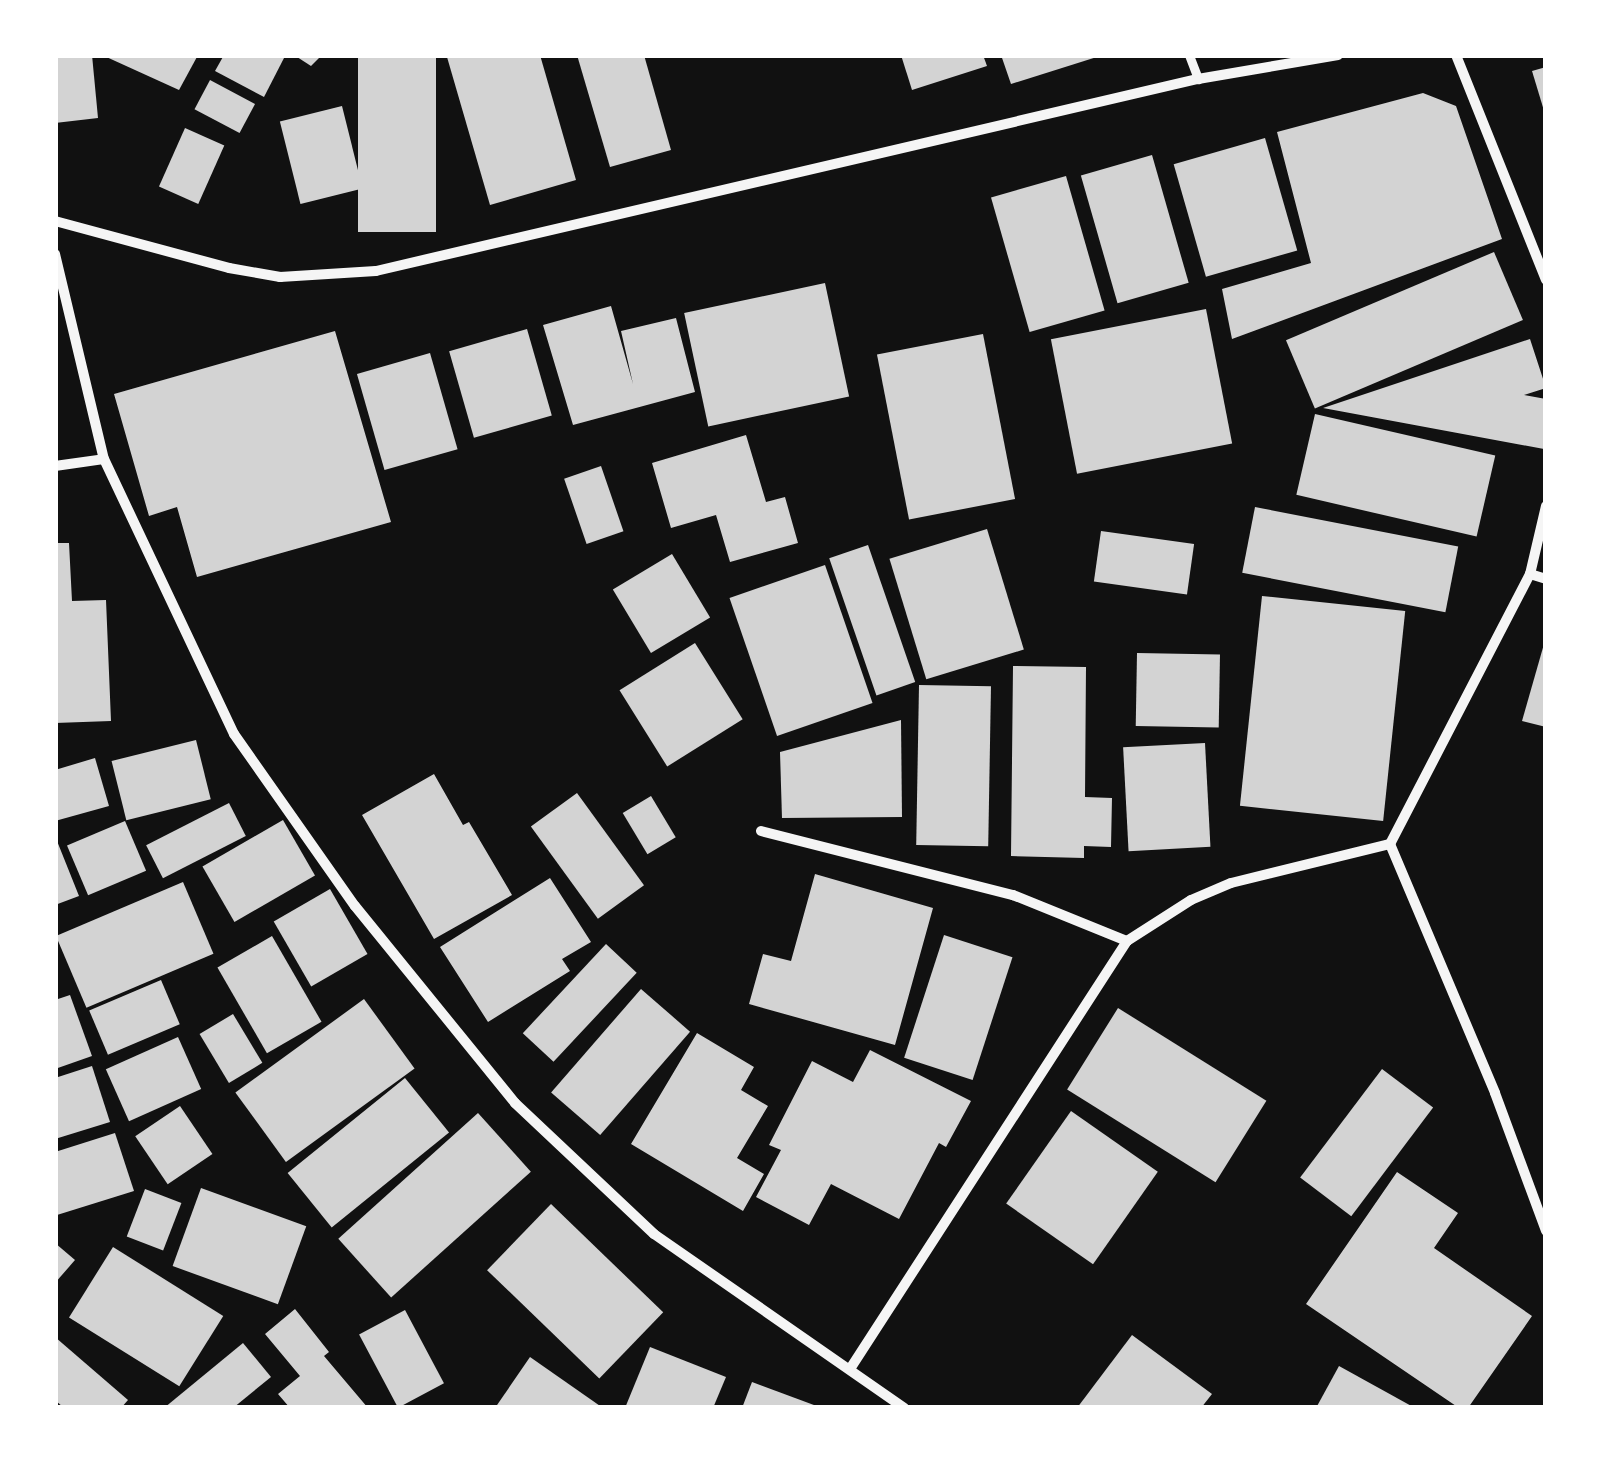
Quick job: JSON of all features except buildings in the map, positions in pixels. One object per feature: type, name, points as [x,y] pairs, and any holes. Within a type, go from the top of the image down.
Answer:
[{"type":"street","points":[[1189,55],[1198,80]]},
{"type":"street","points":[[55,221],[229,268],[280,276],[376,271],[1198,80],[1338,55]]},
{"type":"street","points":[[1456,55],[1546,280]]},
{"type":"street","points":[[55,254],[104,459],[234,734],[355,906],[515,1102],[654,1234],[904,1408]]},
{"type":"street","points":[[55,466],[104,459]]},
{"type":"street","points":[[850,1369],[1128,940],[1191,900],[1230,882],[1390,844],[1530,574],[1546,506]]},
{"type":"street","points":[[1530,574],[1546,579]]},
{"type":"street","points":[[761,831],[1012,895],[1128,940]]},
{"type":"street","points":[[1390,844],[1495,1093],[1546,1232]]}]
